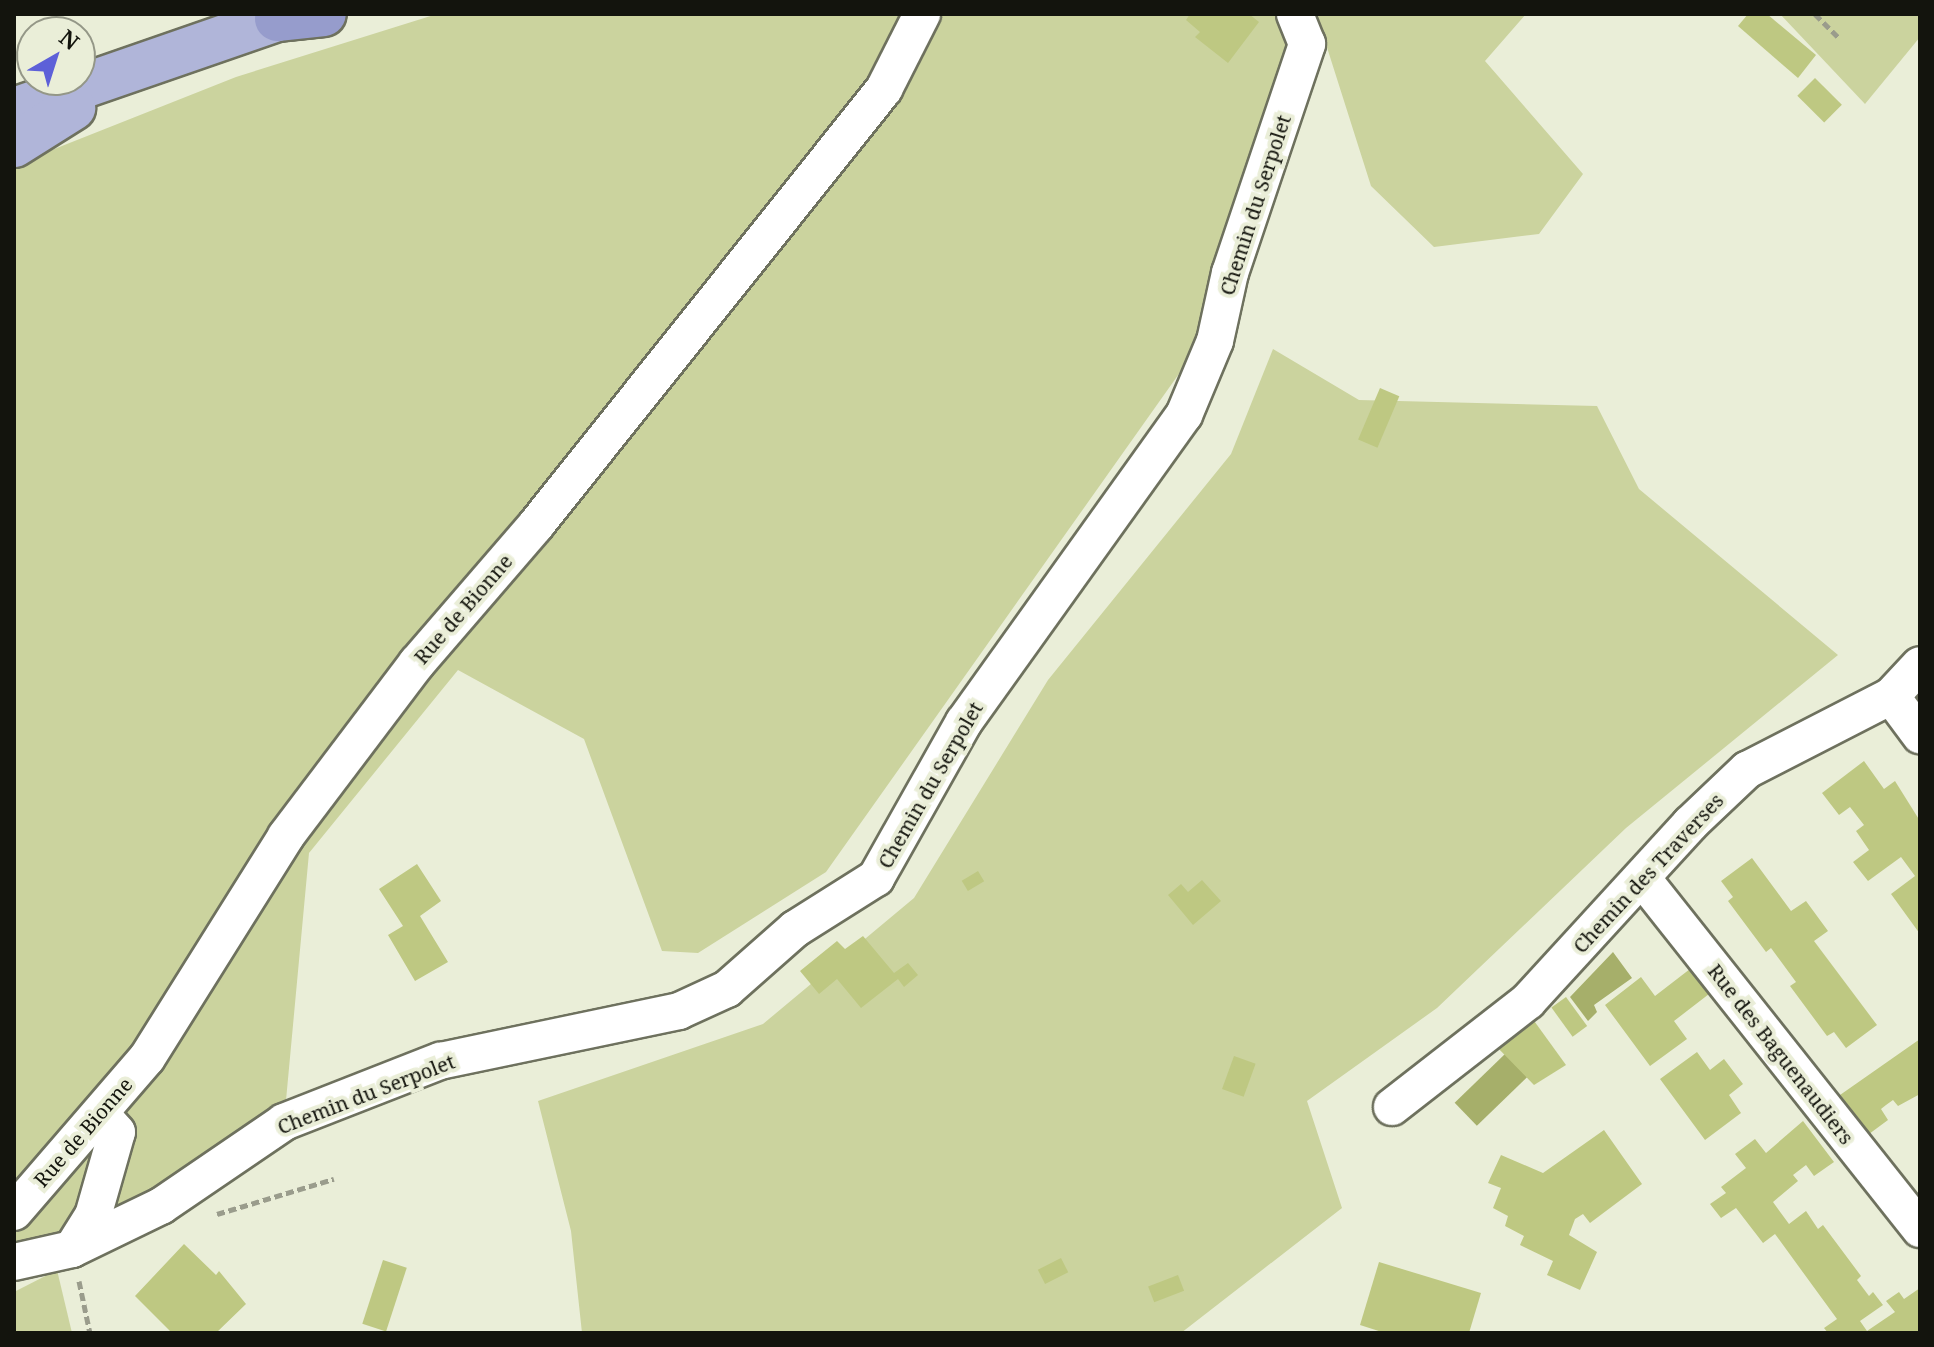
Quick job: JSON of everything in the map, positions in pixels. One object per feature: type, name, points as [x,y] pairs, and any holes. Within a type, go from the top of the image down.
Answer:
[{"type":"highway","points":[[284,16],[324,14]]},
{"type":"main road","points":[[14,110],[284,16]]},
{"type":"main road","points":[[14,145],[130,72]]},
{"type":"street","name":"Rue de Bionne","points":[[14,1212],[147,1058],[286,836],[417,663],[536,525],[884,89],[922,14]]},
{"type":"street","name":"Chemin du Serpolet","points":[[14,1262],[72,1249],[161,1206],[284,1122],[440,1061],[679,1011],[727,989],[795,929],[876,878],[964,722],[1184,415],[1215,341],[1230,273],[1307,44],[1295,14]]},
{"type":"street","name":"Chemin des Traverses","points":[[1392,1107],[1528,1001],[1747,770],[1891,696],[1920,665]]},
{"type":"street","points":[[1891,696],[1920,735]]},
{"type":"street","name":"Rue des Baguenaudiers","points":[[1642,878],[1920,1229]]},
{"type":"street","points":[[72,1249],[93,1216],[117,1132],[100,1113]]},
{"type":"path","points":[[1815,14],[1838,37]]},
{"type":"path","points":[[161,1206],[215,1215],[334,1179]]},
{"type":"path","points":[[72,1249],[90,1333]]},
{"type":"shaded area","points":[[437,14],[1526,14],[1485,61],[1583,174],[1539,234],[1434,247],[1371,186],[1324,38],[1227,306],[826,872],[698,953],[662,951],[584,739],[458,670],[309,853],[284,1122],[14,1269],[14,165],[236,77]]},
{"type":"shaded area","points":[[1780,14],[1920,14],[1920,37],[1865,104]]},
{"type":"shaded area","points":[[1273,349],[1359,400],[1597,406],[1639,489],[1838,655],[1626,828],[1437,1008],[1307,1101],[1342,1208],[1181,1333],[582,1333],[571,1231],[538,1101],[763,1024],[914,898],[1048,680],[1231,454]]},
{"type":"shaded area","points":[[1613,952],[1632,978],[1594,1005],[1597,1012],[1588,1021],[1570,997]]},
{"type":"shaded area","points":[[1505,1054],[1527,1077],[1477,1126],[1455,1103]]},
{"type":"shaded area","points":[[57,1270],[72,1333],[14,1333],[14,1292]]},
{"type":"building","points":[[1190,14],[1249,14],[1259,22],[1228,63],[1195,37],[1200,32],[1186,20]]},
{"type":"building","points":[[1748,14],[1767,14],[1816,55],[1798,78],[1738,26]]},
{"type":"building","points":[[1815,78],[1842,105],[1824,123],[1797,96]]},
{"type":"building","points":[[1380,388],[1399,396],[1377,448],[1358,440]]},
{"type":"building","points":[[1864,761],[1884,789],[1895,781],[1920,821],[1920,934],[1891,894],[1915,876],[1901,857],[1868,881],[1853,862],[1869,850],[1856,831],[1864,825],[1850,807],[1839,815],[1822,793]]},
{"type":"building","points":[[1752,858],[1791,911],[1806,901],[1828,931],[1814,941],[1877,1025],[1846,1048],[1834,1032],[1827,1036],[1790,986],[1796,982],[1771,948],[1766,952],[1728,901],[1733,897],[1721,881]]},
{"type":"building","points":[[417,864],[441,901],[420,916],[448,962],[415,981],[388,935],[403,926],[379,889]]},
{"type":"building","points":[[978,871],[984,881],[968,891],[962,881]]},
{"type":"building","points":[[1202,880],[1221,901],[1193,925],[1168,895],[1181,884],[1188,892]]},
{"type":"building","points":[[863,936],[894,973],[908,963],[918,975],[904,987],[898,979],[861,1008],[837,979],[819,994],[800,971],[837,941],[845,949]]},
{"type":"building","points":[[1690,969],[1709,994],[1674,1021],[1687,1039],[1650,1066],[1605,1005],[1641,977],[1655,996]]},
{"type":"building","points":[[1566,997],[1587,1026],[1573,1037],[1551,1008]]},
{"type":"building","points":[[1532,1018],[1566,1065],[1534,1085],[1494,1044]]},
{"type":"building","points":[[1920,1039],[1920,1094],[1898,1106],[1893,1100],[1886,1105],[1881,1109],[1888,1120],[1869,1134],[1840,1095]]},
{"type":"building","points":[[1697,1052],[1710,1070],[1724,1059],[1743,1084],[1729,1095],[1741,1113],[1705,1140],[1660,1079]]},
{"type":"building","points":[[1234,1056],[1256,1064],[1244,1097],[1222,1089]]},
{"type":"building","points":[[1803,1121],[1834,1162],[1814,1176],[1806,1165],[1793,1175],[1798,1181],[1773,1202],[1789,1224],[1806,1211],[1818,1229],[1823,1225],[1861,1276],[1857,1280],[1869,1296],[1873,1292],[1883,1305],[1860,1321],[1867,1331],[1895,1312],[1886,1301],[1899,1292],[1904,1299],[1920,1288],[1920,1333],[1828,1333],[1824,1328],[1837,1319],[1775,1234],[1763,1243],[1736,1208],[1721,1218],[1710,1204],[1726,1193],[1721,1187],[1746,1168],[1735,1154],[1755,1139],[1766,1153]]},
{"type":"building","points":[[1604,1130],[1642,1184],[1590,1223],[1583,1214],[1575,1219],[1569,1235],[1597,1252],[1580,1290],[1547,1275],[1553,1261],[1520,1245],[1524,1236],[1505,1226],[1508,1216],[1493,1208],[1501,1188],[1488,1183],[1501,1155],[1543,1173]]},
{"type":"building","points":[[184,1244],[216,1275],[219,1271],[246,1304],[216,1333],[172,1333],[135,1296]]},
{"type":"building","points":[[1061,1258],[1068,1272],[1045,1284],[1038,1270]]},
{"type":"building","points":[[383,1260],[407,1268],[386,1331],[362,1324]]},
{"type":"building","points":[[1379,1262],[1481,1293],[1469,1333],[1385,1333],[1360,1325]]},
{"type":"building","points":[[1178,1275],[1184,1291],[1154,1302],[1148,1286]]}]
